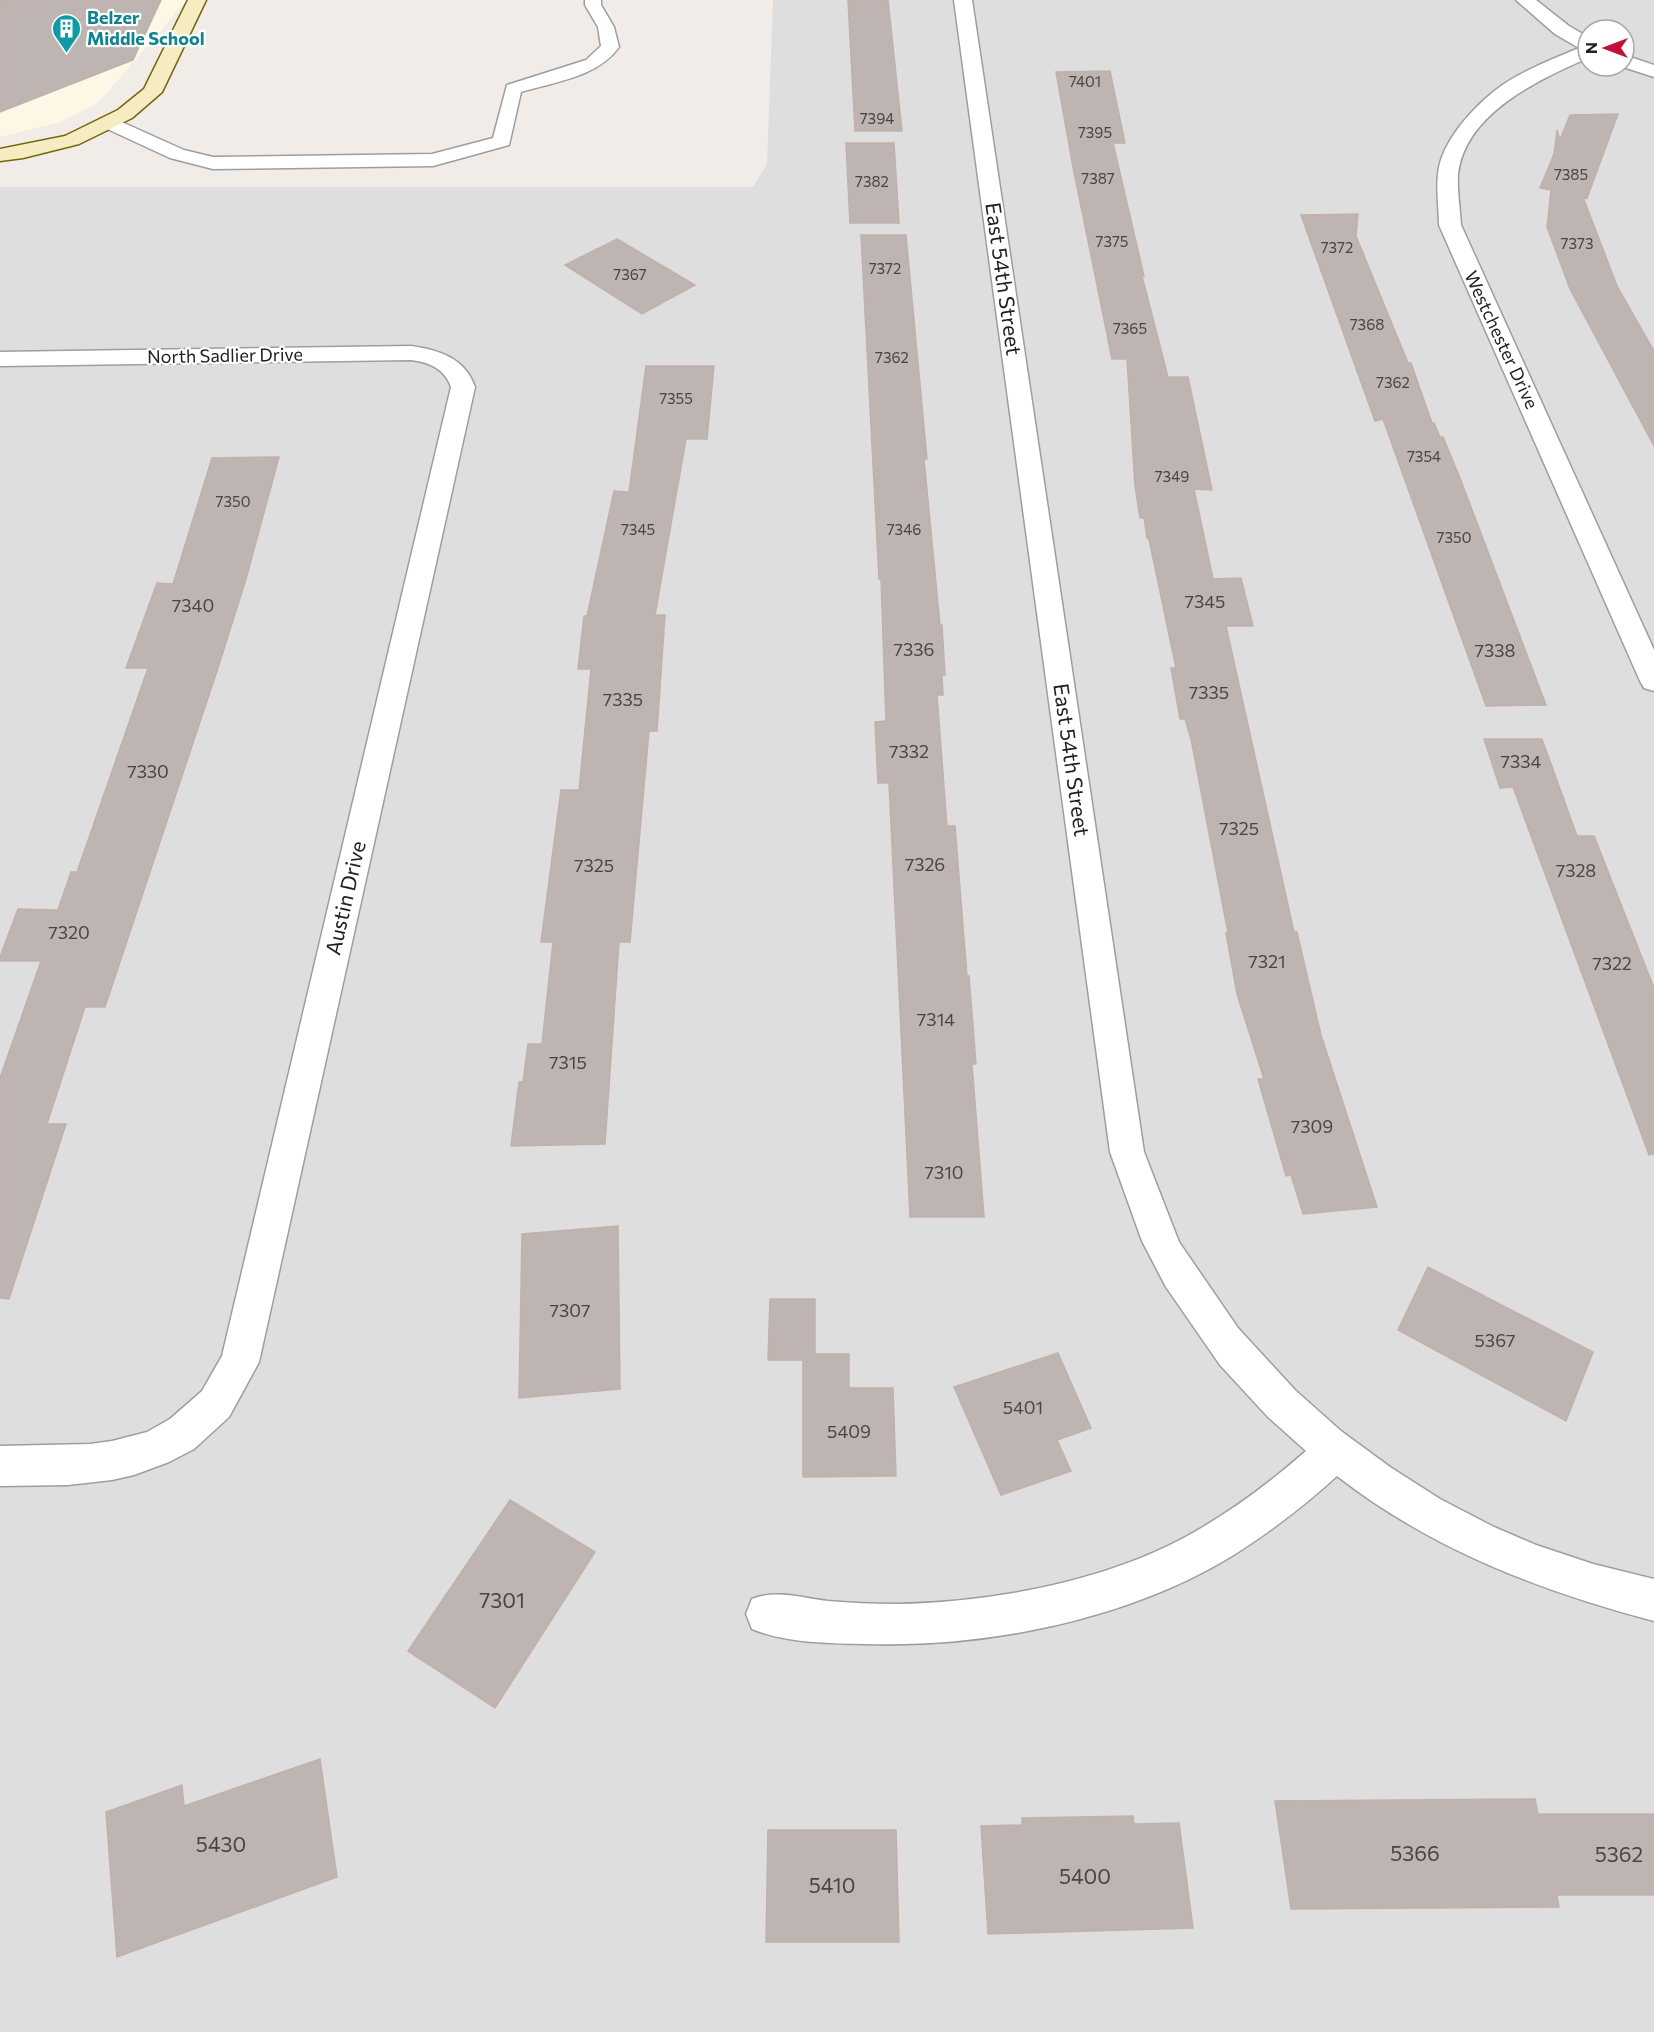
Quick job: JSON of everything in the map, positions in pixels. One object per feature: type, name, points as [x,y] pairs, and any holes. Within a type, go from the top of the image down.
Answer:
[{"type":"street","points":[[0,154],[23,152],[57,144],[125,114],[152,92],[197,0]]},
{"type":"street","name":"East 54th Street","points":[[963,0],[1127,1152],[1154,1229],[1166,1254],[1236,1357],[1307,1428],[1389,1492],[1452,1528],[1517,1559],[1587,1583],[1654,1600]]},
{"type":"street","points":[[1526,0],[1562,30],[1576,38]]},
{"type":"street","name":"Westchester Drive","points":[[1576,56],[1534,75],[1506,91],[1468,128],[1456,149],[1448,173],[1450,225],[1654,681]]},
{"type":"street","points":[[1636,65],[1654,71]]},
{"type":"street","name":"North Sadlier Drive","points":[[0,359],[405,353],[431,357],[447,364]]},
{"type":"street","name":"Austin Drive","points":[[0,1466],[89,1465],[142,1454],[166,1443],[195,1423],[223,1395],[240,1362],[463,387],[447,364]]},
{"type":"street","points":[[767,1614],[831,1623],[933,1624],[1002,1616],[1065,1602],[1127,1582],[1216,1542],[1269,1508],[1336,1451]]},
{"type":"lane","points":[[109,123],[177,154],[213,163],[446,158],[502,141],[513,89],[592,64],[610,47],[606,27],[593,5],[593,0]]},
{"type":"shaded area","name":"Belzer Middle School","points":[[0,0],[187,0],[98,103],[60,122],[0,137]]},
{"type":"shaded area","points":[[773,0],[1654,0],[1654,2032],[0,2032],[0,187],[753,187],[767,164]]},
{"type":"building","name":"Belzer Middle School","points":[[0,0],[161,0],[133,60],[0,112]]},
{"type":"building","points":[[848,0],[888,0],[902,131],[855,131]]},
{"type":"building","points":[[1110,71],[1125,143],[1113,143],[1144,276],[1142,276],[1168,377],[1188,377],[1212,490],[1194,489],[1213,579],[1241,578],[1253,626],[1226,626],[1294,932],[1297,932],[1321,1035],[1377,1207],[1303,1214],[1291,1175],[1286,1176],[1258,1079],[1264,1079],[1237,994],[1226,933],[1228,933],[1191,739],[1185,719],[1180,719],[1171,668],[1176,668],[1144,518],[1140,518],[1135,486],[1127,359],[1112,359],[1056,72]]},
{"type":"building","points":[[1618,114],[1587,198],[1583,197],[1617,286],[1654,351],[1654,446],[1570,289],[1547,227],[1551,190],[1540,188],[1554,154],[1557,130],[1560,140],[1570,115]]},
{"type":"building","points":[[846,143],[894,143],[899,223],[850,223]]},
{"type":"building","points":[[1358,214],[1356,236],[1408,363],[1411,363],[1432,423],[1440,437],[1443,437],[1460,478],[1546,705],[1486,706],[1383,419],[1375,421],[1301,215]]},
{"type":"building","points":[[861,235],[906,235],[927,459],[924,459],[940,625],[942,625],[945,675],[942,675],[943,695],[937,695],[947,826],[955,826],[976,1064],[972,1064],[984,1217],[910,1217],[889,783],[878,783],[875,722],[886,721],[881,579],[879,579]]},
{"type":"building","points":[[617,239],[695,285],[642,314],[565,265]]},
{"type":"building","points":[[646,366],[714,366],[707,439],[686,439],[655,615],[665,615],[657,731],[649,731],[630,942],[619,942],[605,1144],[511,1146],[519,1082],[523,1082],[528,1044],[542,1044],[553,942],[541,942],[561,790],[579,790],[591,669],[578,669],[584,616],[587,616],[614,491],[629,492]]},
{"type":"building","points":[[279,457],[246,579],[218,668],[105,1007],[85,1007],[47,1124],[66,1124],[9,1299],[0,1298],[0,1078],[41,961],[0,961],[0,957],[18,909],[58,910],[71,872],[77,872],[148,668],[126,668],[157,583],[173,584],[212,458]]},
{"type":"building","points":[[1484,739],[1542,739],[1577,836],[1594,836],[1654,988],[1654,1154],[1649,1155],[1513,787],[1500,788]]},
{"type":"building","points":[[618,1226],[620,1389],[519,1398],[522,1234]]},
{"type":"building","points":[[1428,1267],[1593,1352],[1566,1421],[1398,1330]]},
{"type":"building","points":[[770,1299],[815,1299],[815,1354],[849,1354],[849,1388],[893,1388],[896,1476],[803,1477],[803,1360],[768,1360]]},
{"type":"building","points":[[1058,1353],[1091,1428],[1057,1440],[1071,1471],[1001,1495],[954,1387]]},
{"type":"building","points":[[510,1500],[595,1552],[495,1708],[408,1651]]},
{"type":"building","points":[[320,1759],[337,1877],[117,1957],[106,1812],[182,1785],[184,1806]]},
{"type":"building","points":[[1535,1799],[1538,1814],[1654,1814],[1654,1895],[1557,1895],[1559,1907],[1291,1909],[1275,1801]]},
{"type":"building","points":[[1133,1816],[1134,1824],[1179,1823],[1193,1928],[988,1934],[981,1826],[1022,1825],[1022,1818]]},
{"type":"building","points":[[768,1830],[896,1830],[899,1942],[766,1942]]},
{"type":"place","name":"Belzer Middle School","points":[[66,54]]}]
